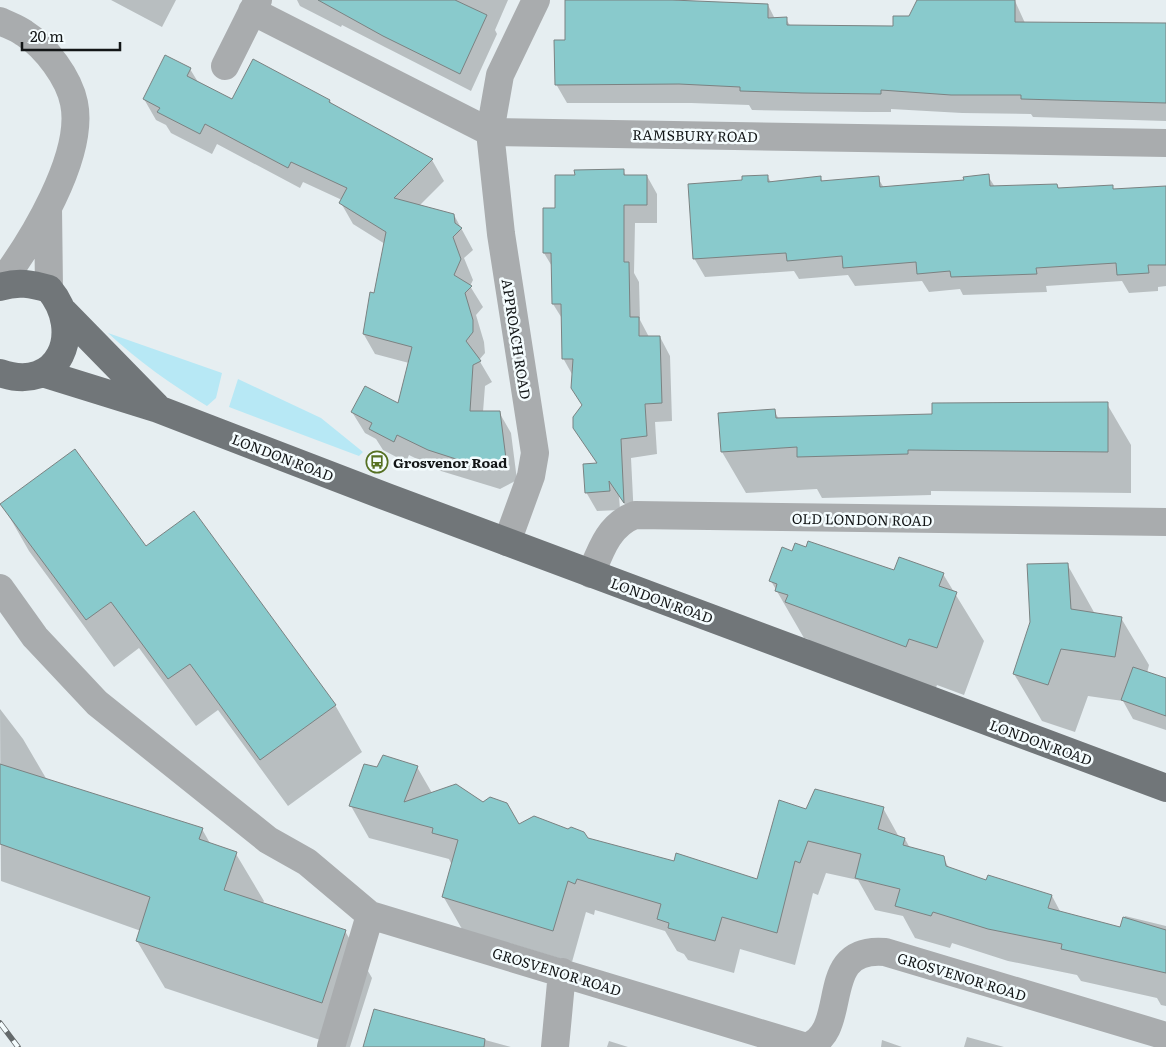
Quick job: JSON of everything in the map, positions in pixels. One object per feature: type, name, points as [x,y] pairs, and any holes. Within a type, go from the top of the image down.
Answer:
[{"type":"main road","points":[[0,285],[13,282],[49,289]]},
{"type":"main road","name":"LONDON ROAD","points":[[49,289],[64,312],[158,409]]},
{"type":"main road","name":"LONDON ROAD","points":[[1,376],[28,378],[42,373],[55,363],[62,352],[67,336],[64,312]]},
{"type":"main road","name":"LONDON ROAD","points":[[42,373],[158,409],[591,574],[1166,788]]},
{"type":"street","name":"APPROACH ROAD","points":[[507,542],[531,476],[534,453],[500,234],[490,132],[500,75],[536,0]]},
{"type":"street","name":"RAMSBURY ROAD","points":[[255,6],[490,132],[1166,143]]},
{"type":"street","points":[[225,66],[255,6]]},
{"type":"street","points":[[0,21],[24,33],[45,52],[63,77],[74,104],[74,148],[48,207],[0,285]]},
{"type":"street","points":[[48,207],[49,289]]},
{"type":"street","name":"OLD LONDON ROAD","points":[[591,574],[601,550],[616,526],[635,515],[1166,522]]},
{"type":"street","name":"GROSVENOR ROAD","points":[[0,588],[35,636],[97,703],[268,840],[307,862],[370,915],[806,1047],[816,1043],[825,1035],[841,975],[856,955],[868,950],[885,952],[1166,1036]]},
{"type":"street","points":[[331,1047],[370,915]]},
{"type":"street","points":[[555,1047],[562,972]]},
{"type":"shaded area","points":[[108,333],[222,373],[216,398],[207,406],[131,354]]},
{"type":"shaded area","points":[[238,379],[321,418],[363,452],[359,456],[229,407]]},
{"type":"building","points":[[318,0],[455,0],[487,15],[460,74],[383,36]]},
{"type":"building","points":[[565,0],[672,0],[768,4],[768,18],[787,17],[787,25],[893,26],[893,16],[909,16],[917,0],[1015,0],[1015,22],[1166,23],[1166,103],[1021,99],[1021,95],[951,95],[881,90],[881,94],[740,91],[740,87],[679,84],[555,85],[554,40],[565,40]]},
{"type":"building","points":[[165,55],[191,68],[187,76],[232,99],[253,59],[330,100],[329,102],[433,159],[394,198],[454,214],[455,223],[462,228],[453,237],[461,259],[454,275],[472,286],[465,293],[473,320],[473,332],[466,341],[481,361],[473,365],[470,411],[500,411],[506,459],[487,469],[428,450],[397,435],[394,442],[369,429],[372,423],[351,412],[365,386],[398,403],[412,347],[363,334],[370,292],[374,293],[386,232],[339,203],[347,188],[291,162],[288,168],[205,124],[200,134],[157,112],[160,108],[143,99]]},
{"type":"building","points":[[624,169],[624,175],[647,175],[647,205],[624,205],[624,262],[629,262],[630,317],[639,317],[639,336],[660,336],[662,403],[645,404],[647,436],[621,439],[624,503],[609,481],[610,491],[585,493],[583,464],[597,463],[573,428],[573,417],[582,405],[571,388],[573,359],[562,359],[561,304],[552,304],[551,253],[543,253],[543,208],[555,208],[555,175],[575,175],[574,170]]},
{"type":"building","points":[[989,174],[990,186],[1057,184],[1058,188],[1113,185],[1113,189],[1166,186],[1166,265],[1148,265],[1149,273],[1117,275],[1116,263],[1036,268],[1037,274],[951,277],[950,271],[917,274],[916,262],[843,268],[842,256],[787,261],[786,253],[693,259],[688,184],[742,180],[742,176],[768,175],[768,182],[821,176],[821,181],[879,176],[880,187],[964,180],[963,177]]},
{"type":"building","points":[[1108,402],[1108,452],[908,450],[908,454],[797,457],[797,447],[721,452],[718,413],[775,409],[776,418],[932,414],[932,403]]},
{"type":"building","points":[[75,449],[146,546],[194,511],[336,705],[260,760],[190,664],[168,679],[111,602],[86,620],[0,504]]},
{"type":"building","points":[[808,541],[894,570],[899,557],[944,573],[939,586],[957,592],[937,648],[909,639],[906,647],[785,602],[788,595],[775,591],[777,584],[769,581],[782,547],[792,551],[795,543],[806,547]]},
{"type":"building","points":[[1068,563],[1071,609],[1122,617],[1115,657],[1061,649],[1048,685],[1013,674],[1030,622],[1027,564]]},
{"type":"building","points":[[1133,667],[1166,678],[1166,716],[1121,700]]},
{"type":"building","points":[[383,755],[418,766],[404,802],[456,784],[483,802],[490,797],[507,803],[519,824],[534,816],[568,829],[571,827],[584,832],[588,838],[674,861],[676,853],[757,879],[779,800],[806,809],[815,789],[884,807],[878,829],[905,838],[903,845],[944,856],[946,866],[986,880],[988,875],[1052,895],[1048,908],[1120,927],[1123,917],[1166,930],[1166,973],[1061,949],[1062,944],[988,929],[933,912],[931,916],[895,906],[900,889],[855,878],[861,854],[808,841],[800,863],[795,861],[777,933],[722,917],[715,941],[668,928],[669,923],[657,919],[661,904],[577,879],[575,884],[568,881],[553,931],[442,897],[458,840],[432,833],[433,828],[349,806],[364,764],[377,767]]},
{"type":"building","points":[[0,764],[203,828],[199,839],[237,852],[224,890],[346,930],[322,1003],[136,941],[150,897],[0,844]]},
{"type":"building","points":[[374,1009],[485,1039],[484,1047],[363,1047]]},
{"type":"railway","points":[[0,1023],[18,1047]]},
{"type":"place","name":"Grosvenor Road","points":[[377,462]]}]
